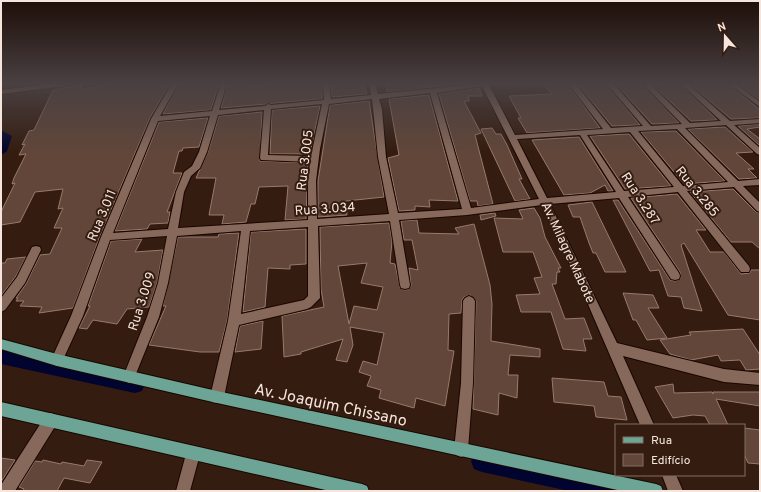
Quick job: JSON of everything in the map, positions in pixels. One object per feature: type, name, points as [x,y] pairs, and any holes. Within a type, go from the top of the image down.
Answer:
[{"type":"main road","name":"Av. Joaquim Chissano","points":[[1,344],[57,360],[217,397],[656,491]]},
{"type":"main road","points":[[1,409],[193,454],[362,491]]},
{"type":"street","name":"Rua 3.011","points":[[57,360],[78,316],[106,237],[155,119],[162,106]]},
{"type":"street","name":"Rua 3.009","points":[[128,376],[153,317],[161,290],[169,257],[180,192],[187,174],[196,168],[218,106]]},
{"type":"street","points":[[155,119],[268,106],[264,158],[314,159]]},
{"type":"street","name":"Rua 3.005","points":[[234,321],[311,302],[314,298],[312,181],[314,159],[326,106]]},
{"type":"street","points":[[378,106],[382,158],[394,216],[405,285]]},
{"type":"street","points":[[437,106],[467,212]]},
{"type":"street","name":"Av. Milagre Mabote","points":[[497,106],[546,201],[614,348],[647,424]]},
{"type":"street","points":[[589,106],[608,130]]},
{"type":"street","points":[[629,106],[649,128]]},
{"type":"street","points":[[666,106],[760,209]]},
{"type":"street","points":[[709,106],[760,152]]},
{"type":"street","points":[[514,137],[583,134],[608,130],[760,120]]},
{"type":"street","name":"Rua 3.285","points":[[632,129],[680,191],[745,269]]},
{"type":"street","name":"Rua 3.287","points":[[583,134],[676,276]]},
{"type":"street","name":"Rua 3.034","points":[[106,237],[467,212],[546,201],[680,191],[760,182]]},
{"type":"street","points":[[217,397],[234,321],[246,227]]},
{"type":"street","points":[[1,307],[21,280],[36,250]]},
{"type":"street","points":[[461,450],[466,383],[469,302]]},
{"type":"street","points":[[614,348],[665,360],[705,372],[738,378],[760,379]]},
{"type":"street","points":[[6,491],[51,420]]},
{"type":"street","points":[[183,491],[193,454]]},
{"type":"street","points":[[669,476],[676,491]]},
{"type":"building","points":[[45,106],[157,106],[150,118],[100,236],[73,308],[39,313],[42,307],[20,306],[24,301],[16,301],[18,298],[16,298],[26,284],[40,255],[50,254],[62,228],[54,228],[63,208],[58,209],[63,189],[35,192],[20,222],[1,225],[1,212],[15,183],[12,184],[14,178],[26,154],[19,155],[25,144],[22,145],[29,131],[34,130]]},
{"type":"building","points":[[167,106],[212,106],[211,110],[163,114]]},
{"type":"building","points":[[222,106],[244,106],[221,108]]},
{"type":"building","points":[[320,106],[310,154],[270,154],[272,110]]},
{"type":"building","points":[[330,106],[370,106],[384,197],[346,201],[347,215],[318,217],[318,181]]},
{"type":"building","points":[[390,106],[432,106],[458,201],[429,200],[430,207],[415,206],[415,210],[399,211],[388,158],[399,155]]},
{"type":"building","points":[[442,106],[467,106],[481,133],[475,135],[493,204],[478,206],[477,201],[470,201]]},
{"type":"building","points":[[514,106],[584,106],[600,128],[527,133],[518,118],[521,118]]},
{"type":"building","points":[[596,106],[624,106],[640,125],[612,126]]},
{"type":"building","points":[[636,106],[663,106],[679,123],[652,124]]},
{"type":"building","points":[[675,106],[703,106],[717,120],[691,121]]},
{"type":"building","points":[[716,106],[755,106],[760,110],[760,118],[731,119]]},
{"type":"building","points":[[262,112],[260,161],[308,163],[306,219],[285,220],[288,186],[259,187],[255,204],[251,204],[246,222],[222,224],[224,215],[209,215],[216,178],[196,178],[208,152],[219,116]]},
{"type":"building","points":[[208,118],[199,147],[183,148],[182,151],[179,151],[173,173],[182,173],[167,212],[170,212],[168,223],[150,224],[147,229],[115,231],[159,122]]},
{"type":"building","points":[[760,124],[760,127],[747,129],[760,139],[760,146],[738,126]]},
{"type":"building","points":[[725,127],[753,152],[736,153],[754,169],[748,169],[757,178],[739,179],[688,129]]},
{"type":"building","points":[[492,128],[496,134],[501,134],[507,145],[522,179],[519,179],[530,199],[515,201],[481,129]]},
{"type":"building","points":[[676,131],[725,181],[684,184],[641,132]]},
{"type":"building","points":[[629,134],[671,186],[625,189],[590,136]]},
{"type":"building","points":[[579,137],[613,191],[608,191],[605,185],[590,193],[564,195],[532,140]]},
{"type":"building","points":[[733,189],[756,212],[760,213],[760,249],[752,242],[731,242],[690,192]]},
{"type":"building","points":[[677,194],[706,230],[696,230],[710,252],[724,252],[741,274],[750,273],[751,270],[760,270],[760,320],[728,315],[684,243],[681,245],[702,311],[684,308],[681,297],[668,296],[659,270],[650,271],[613,200],[618,200],[670,280],[675,281],[680,279],[680,272],[631,198]]},
{"type":"building","points":[[592,202],[626,272],[605,272],[596,253],[593,253],[580,217],[573,217],[568,205]]},
{"type":"building","points":[[534,208],[540,218],[545,237],[561,268],[558,268],[560,272],[557,272],[556,284],[552,284],[565,319],[584,318],[592,339],[583,339],[586,351],[563,349],[551,312],[521,312],[516,295],[540,294],[534,278],[542,277],[533,252],[503,252],[494,218],[523,219],[519,210]]},
{"type":"building","points":[[495,213],[496,216],[481,220],[480,215]]},
{"type":"building","points":[[417,220],[419,233],[459,234],[455,228],[474,224],[490,285],[492,304],[491,341],[540,349],[540,357],[510,355],[508,375],[518,375],[517,398],[499,393],[498,415],[473,409],[476,301],[470,295],[464,297],[462,300],[461,313],[449,314],[448,350],[454,351],[445,406],[416,398],[414,408],[379,398],[381,390],[367,386],[371,376],[359,372],[363,361],[377,365],[384,333],[350,327],[353,345],[347,362],[336,360],[343,339],[301,352],[301,354],[284,357],[282,316],[324,307],[321,289],[320,227],[389,223],[392,241],[390,263],[395,264],[400,288],[405,290],[409,289],[411,285],[409,268],[418,270],[412,240],[404,240],[401,221]],"holes":[[[367,263],[361,283],[383,287],[377,310],[354,306],[349,324],[338,266]]]},
{"type":"building","points":[[306,229],[306,264],[290,265],[290,269],[268,268],[265,307],[243,312],[251,232]]},
{"type":"building","points":[[239,233],[227,321],[219,352],[200,352],[149,345],[166,306],[163,306],[178,237],[218,237],[219,234]]},
{"type":"building","points":[[142,239],[135,252],[163,250],[157,283],[149,307],[127,309],[117,324],[93,320],[87,329],[79,328],[90,306],[88,306],[111,241]]},
{"type":"building","points":[[26,257],[16,276],[1,296],[1,263],[5,263],[7,259]]},
{"type":"building","points":[[623,293],[653,295],[659,308],[648,308],[667,338],[647,340],[636,320],[633,320]]},
{"type":"building","points":[[263,321],[261,349],[235,352],[240,326]]},
{"type":"building","points":[[743,329],[760,355],[760,369],[746,370],[740,360],[721,361],[718,355],[691,360],[670,354],[660,340],[691,335],[689,332]]},
{"type":"building","points":[[552,378],[604,382],[608,396],[621,397],[627,420],[596,417],[594,406],[554,402]]},
{"type":"building","points":[[673,384],[674,393],[712,392],[713,394],[713,392],[760,392],[760,406],[716,399],[728,424],[709,424],[705,416],[693,415],[673,418],[655,387]]},
{"type":"building","points":[[745,428],[760,430],[760,464],[748,463],[745,456]]},
{"type":"building","points":[[1,458],[15,460],[1,482]]},
{"type":"building","points":[[43,460],[61,464],[62,462],[84,466],[87,460],[102,462],[90,483],[64,478],[57,491],[23,491],[24,489],[19,487],[35,461],[42,462]]},
{"type":"waterway","points":[[1,133],[6,136],[1,151]]},
{"type":"waterway","points":[[1,355],[135,384]]},
{"type":"waterway","points":[[482,461],[619,491]]}]
